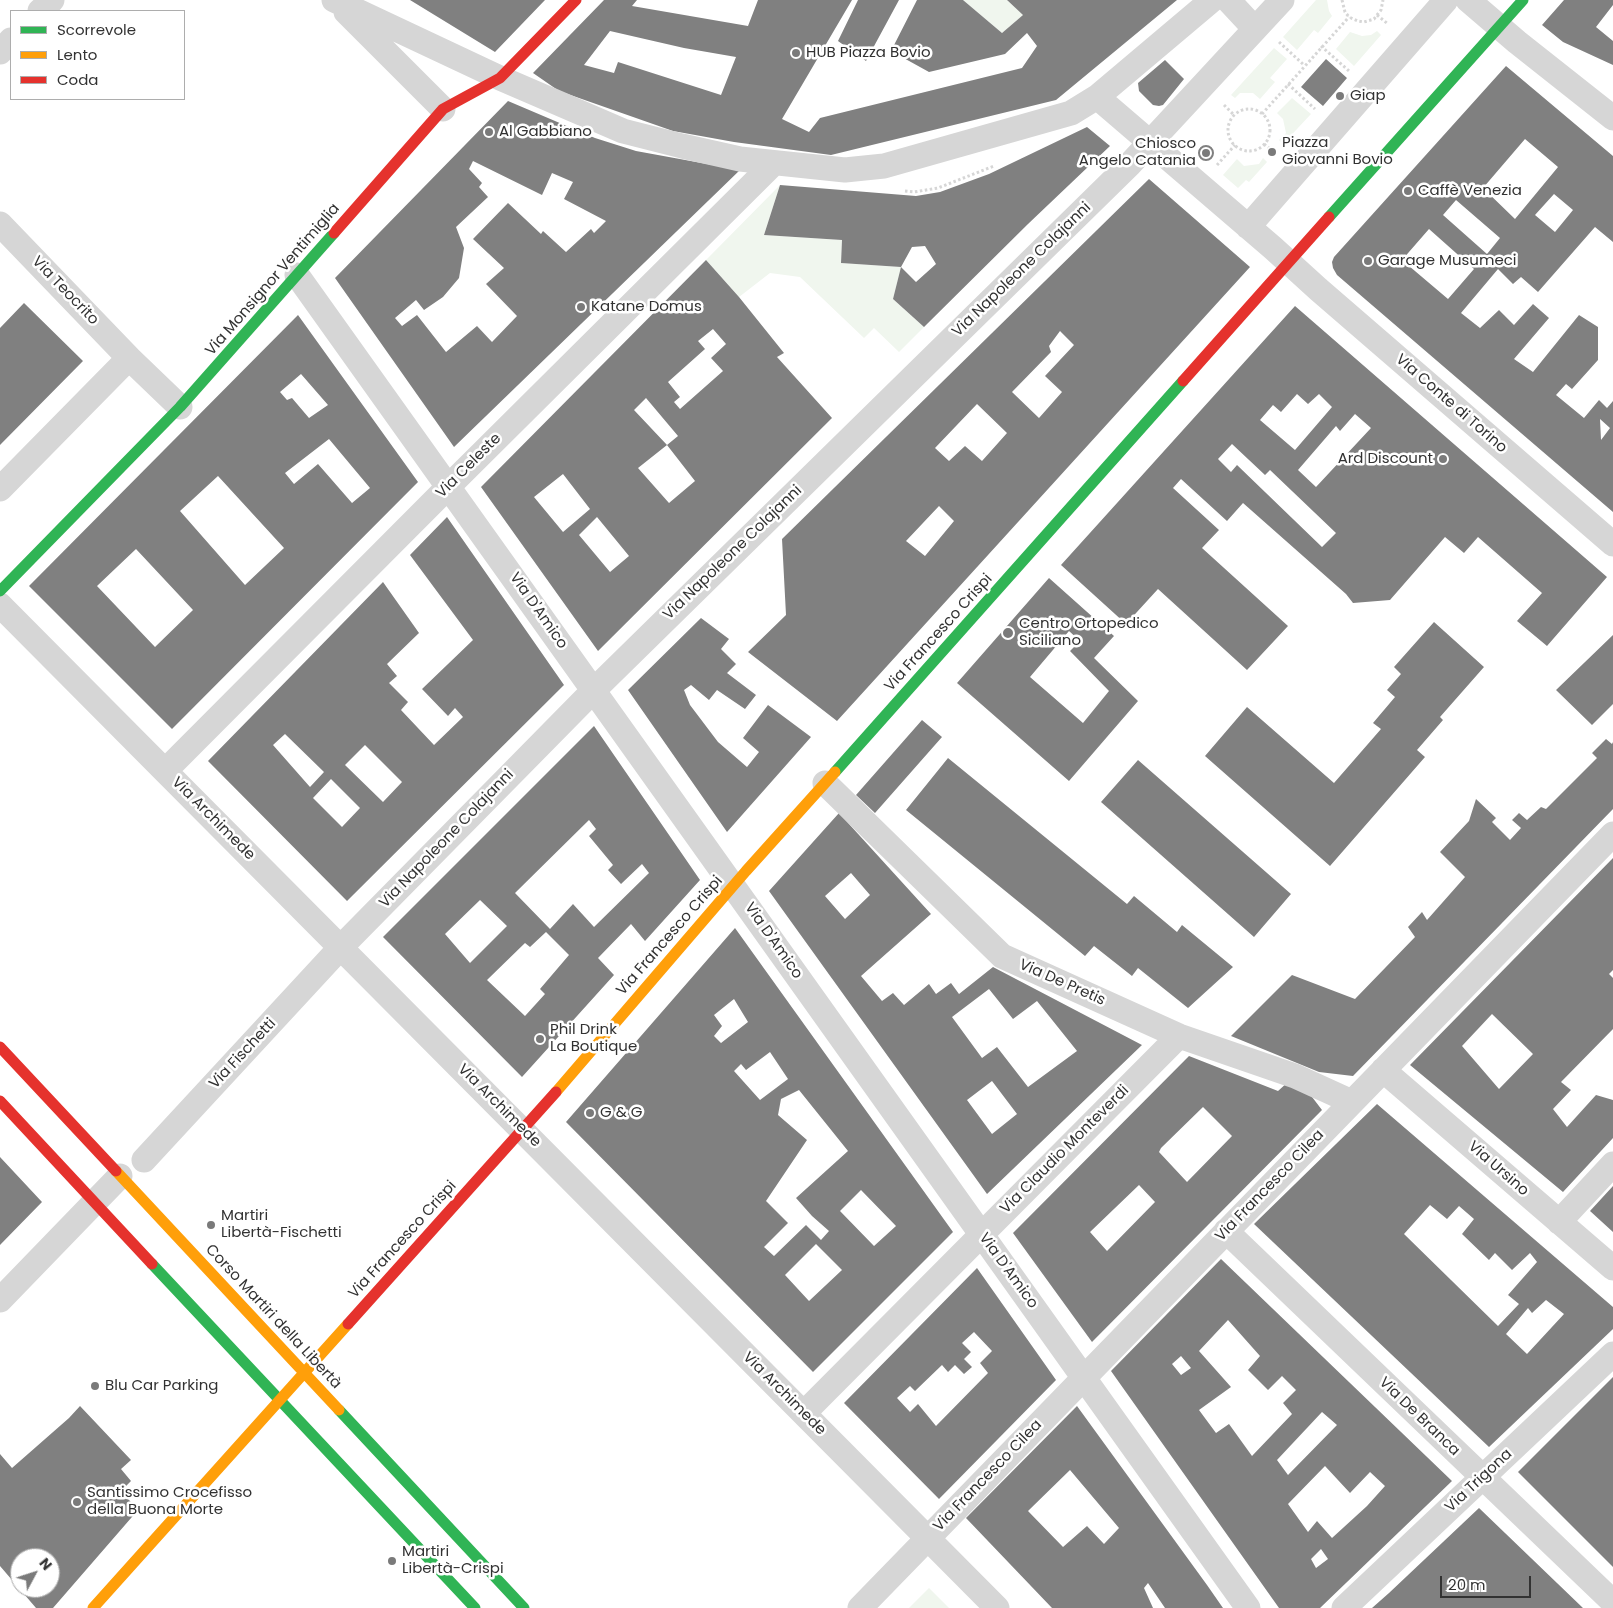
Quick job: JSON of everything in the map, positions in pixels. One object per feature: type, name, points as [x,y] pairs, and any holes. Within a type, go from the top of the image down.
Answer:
[{"type":"main road","name":"Via Monsignor Ventimiglia","points":[[0,592],[180,407],[443,109],[500,78],[576,0]]},
{"type":"main road","points":[[1290,263],[1519,4]]},
{"type":"main road","name":"Via Francesco Crispi","points":[[93,1608],[523,1130],[825,783],[1290,263]]},
{"type":"main road","name":"Corso Martiri della Libertà","points":[[0,1047],[524,1608]]},
{"type":"main road","points":[[0,1101],[475,1608]]},
{"type":"street","points":[[41,10],[52,0]]},
{"type":"street","points":[[334,0],[500,78],[623,131],[740,159],[845,170],[884,166],[1071,113],[1097,98],[1212,0]]},
{"type":"street","points":[[334,0],[443,109]]},
{"type":"street","points":[[1228,0],[1264,33]]},
{"type":"street","points":[[1150,142],[1264,33],[1282,0]]},
{"type":"street","points":[[1097,98],[1248,227],[1446,0]]},
{"type":"street","points":[[1468,0],[1498,27],[1613,118]]},
{"type":"street","points":[[0,52],[10,41]]},
{"type":"street","points":[[1523,47],[1587,83],[1613,94]]},
{"type":"street","name":"Via Napoleone Colajanni","points":[[341,947],[594,690],[1130,164],[1150,142]]},
{"type":"street","name":"Via Celeste","points":[[165,771],[774,163]]},
{"type":"street","name":"Via Teocrito","points":[[0,224],[180,407]]},
{"type":"street","name":"Via Conte di Torino","points":[[1248,227],[1318,290],[1613,544]]},
{"type":"street","name":"Via D'Amico","points":[[297,275],[1248,1608]]},
{"type":"street","points":[[0,488],[130,358]]},
{"type":"street","name":"Via Archimede","points":[[0,605],[997,1608]]},
{"type":"street","name":"Via De Pretis","points":[[825,783],[1002,956],[1178,1036],[1295,1076],[1352,1102]]},
{"type":"street","name":"Via Francesco Cilea","points":[[860,1608],[1613,834]]},
{"type":"street","name":"Via Fischetti","points":[[144,1160],[341,947]]},
{"type":"street","name":"Via Claudio Monteverdi","points":[[804,1413],[1178,1036]]},
{"type":"street","name":"Via Ursino","points":[[1383,1070],[1613,1268]]},
{"type":"street","points":[[1559,1222],[1613,1164]]},
{"type":"street","points":[[0,1300],[120,1176]]},
{"type":"street","name":"Via De Branca","points":[[1226,1231],[1613,1602]]},
{"type":"street","name":"Via Trigona","points":[[1344,1608],[1613,1354]]},
{"type":"path","points":[[1342,0],[1345,12],[1349,17],[1358,22],[1374,19],[1381,10],[1382,0]]},
{"type":"path","points":[[1262,114],[1349,17]]},
{"type":"path","points":[[1264,33],[1304,65]]},
{"type":"path","points":[[1288,84],[1315,110],[1317,115]]},
{"type":"path","points":[[1245,109],[1262,114],[1269,125],[1268,138],[1264,144],[1259,148],[1246,150],[1235,145],[1230,140],[1228,127],[1234,115],[1245,109]]},
{"type":"path","points":[[1264,144],[1278,156]]},
{"type":"path","points":[[1216,166],[1235,145]]},
{"type":"path","points":[[904,191],[914,192],[938,188],[994,166]]},
{"type":"shaded area","points":[[963,0],[1007,0],[1023,15],[1002,33]]},
{"type":"shaded area","points":[[1316,0],[1327,0],[1332,16],[1318,33],[1314,30],[1297,50],[1283,37]]},
{"type":"shaded area","points":[[1377,31],[1381,35],[1354,66],[1336,49],[1350,32],[1362,36],[1371,35]]},
{"type":"shaded area","points":[[1274,48],[1287,59],[1270,78],[1275,82],[1260,99],[1253,93],[1240,93],[1235,98],[1231,95]]},
{"type":"shaded area","points":[[1292,98],[1311,114],[1283,144],[1279,140],[1286,133],[1283,119],[1277,113]]},
{"type":"shaded area","points":[[1263,158],[1267,162],[1249,182],[1246,180],[1238,188],[1223,175],[1237,159],[1244,166],[1259,164]]},
{"type":"shaded area","points":[[780,185],[764,235],[842,240],[841,263],[901,267],[893,299],[924,327],[899,352],[874,328],[864,338],[800,277],[770,273],[739,297],[706,260]]},
{"type":"shaded area","points":[[929,1588],[949,1608],[909,1608]]},
{"type":"building","points":[[410,0],[545,0],[495,52]]},
{"type":"building","points":[[604,0],[637,0],[632,6],[748,26],[758,0],[852,0],[782,119],[809,132],[820,118],[1022,68],[1037,46],[1027,33],[1005,54],[929,72],[891,51],[917,0],[963,0],[1002,33],[1023,15],[1007,0],[1177,0],[1056,100],[831,155],[734,142],[673,131],[559,91],[533,73]],"holes":[[[610,31],[684,48],[736,57],[721,95],[618,62],[614,73],[584,65]]]},
{"type":"building","points":[[858,0],[899,0],[866,61],[838,41]]},
{"type":"building","points":[[1564,0],[1613,0],[1613,5],[1596,27],[1613,41],[1613,65],[1563,42],[1542,25]]},
{"type":"building","points":[[1326,59],[1347,78],[1323,106],[1301,87]]},
{"type":"building","points":[[1165,60],[1184,79],[1163,105],[1153,105],[1139,91],[1138,83]]},
{"type":"building","points":[[1506,66],[1613,156],[1613,242],[1595,227],[1538,292],[1521,277],[1513,284],[1498,269],[1461,313],[1480,328],[1499,310],[1514,325],[1533,304],[1549,318],[1514,359],[1533,372],[1579,315],[1598,327],[1598,360],[1572,389],[1566,384],[1556,395],[1584,418],[1599,400],[1607,408],[1613,401],[1613,512],[1337,275],[1332,262],[1334,257]],"holes":[[[1525,139],[1558,167],[1515,219],[1483,188]],[[1554,194],[1573,210],[1555,232],[1535,215]],[[1456,200],[1500,238],[1487,254],[1443,215]],[[1429,229],[1474,269],[1448,299],[1402,260]],[[1600,419],[1610,428],[1601,440]]]},
{"type":"building","points":[[508,101],[595,138],[636,151],[740,170],[454,447],[335,278]],"holes":[[[473,161],[542,195],[552,173],[573,182],[564,199],[606,221],[594,233],[591,229],[566,252],[543,231],[541,234],[508,203],[473,239],[504,268],[486,284],[517,316],[492,342],[477,326],[446,352],[417,315],[402,326],[395,318],[416,300],[424,310],[443,297],[459,278],[464,248],[456,227],[488,197],[479,187],[482,183],[469,169]]]},
{"type":"building","points":[[1087,127],[1110,146],[924,327],[893,299],[901,267],[841,263],[842,240],[764,235],[780,185],[916,196],[940,192],[989,174]],"holes":[[[925,246],[936,264],[916,282],[901,267],[912,247]]]},
{"type":"building","name":"Chiosco Angelo Catania","points":[[1206,145],[1212,147],[1214,153],[1212,159],[1206,161],[1200,159],[1198,153],[1200,147]]},
{"type":"building","points":[[1149,179],[1250,267],[837,721],[748,652],[786,615],[782,539]],"holes":[[[1060,331],[1074,345],[1045,376],[1062,392],[1039,418],[1012,392],[1051,352],[1049,346]],[[977,404],[1007,433],[982,461],[965,446],[949,461],[935,448]],[[939,506],[954,521],[925,556],[906,541]]]},
{"type":"building","points":[[706,260],[739,297],[784,353],[777,357],[832,418],[598,651],[481,487]],"holes":[[[713,329],[726,344],[711,358],[723,371],[680,409],[674,402],[680,397],[668,382],[705,349],[698,341]],[[646,398],[678,436],[667,445],[634,410]],[[667,445],[695,481],[669,503],[638,468]],[[563,474],[590,509],[563,532],[534,497]],[[597,517],[629,556],[610,572],[579,535]]]},
{"type":"building","points":[[24,303],[83,361],[0,445],[0,328]]},
{"type":"building","points":[[1295,306],[1607,577],[1547,646],[1517,621],[1542,593],[1478,537],[1464,553],[1445,537],[1390,600],[1353,603],[1346,594],[1243,503],[1227,521],[1181,479],[1173,488],[1219,530],[1202,548],[1288,626],[1247,670],[1158,589],[1126,624],[1061,565]],"holes":[[[1297,394],[1308,404],[1319,394],[1332,407],[1295,450],[1260,420],[1273,405],[1281,412]],[[1355,414],[1371,428],[1316,487],[1298,470],[1336,426],[1340,431]],[[1232,444],[1265,475],[1270,470],[1336,533],[1322,547],[1237,465],[1231,472],[1218,459]]]},
{"type":"building","points":[[298,315],[418,482],[172,729],[29,586]],"holes":[[[301,374],[328,405],[309,418],[292,398],[287,400],[280,392]],[[329,439],[370,488],[352,503],[318,464],[294,484],[285,473]],[[218,476],[284,548],[245,585],[180,511]],[[136,549],[193,610],[155,647],[97,586]]]},
{"type":"building","points":[[447,517],[564,685],[347,901],[208,761],[383,582],[419,633],[387,664],[397,676],[389,683],[408,702],[401,710],[434,745],[463,717],[455,708],[448,716],[422,689],[473,640],[410,555]],"holes":[[[285,734],[324,772],[310,787],[273,745]],[[365,745],[402,782],[383,802],[345,765]],[[331,779],[360,808],[342,827],[313,798]]]},
{"type":"building","points":[[1049,578],[1114,636],[1094,658],[1138,701],[1069,781],[957,683]],"holes":[[[1069,631],[1080,641],[1070,651],[1109,691],[1083,723],[1030,677]]]},
{"type":"building","points":[[701,618],[729,639],[721,649],[736,664],[727,673],[756,695],[745,709],[717,690],[709,700],[691,685],[684,690],[690,705],[718,742],[747,767],[759,752],[743,738],[768,705],[811,737],[727,832],[628,690]]},
{"type":"building","points":[[1434,622],[1484,667],[1440,717],[1443,720],[1417,750],[1425,757],[1330,866],[1205,756],[1247,707],[1334,783],[1381,729],[1373,723],[1395,697],[1387,690],[1401,674],[1394,667]]},
{"type":"building","points":[[1613,635],[1613,704],[1592,725],[1556,690]]},
{"type":"building","points":[[922,720],[942,737],[875,813],[856,795]]},
{"type":"building","points":[[594,726],[700,880],[645,941],[631,924],[598,958],[614,975],[522,1077],[383,937]],"holes":[[[589,820],[596,829],[589,836],[613,865],[608,870],[621,884],[642,864],[649,873],[594,927],[573,904],[550,929],[515,893]],[[480,900],[507,926],[470,963],[445,934]],[[546,932],[569,955],[540,989],[545,994],[525,1016],[487,980],[525,943],[530,947]]]},
{"type":"building","points":[[1606,739],[1612,744],[1613,742],[1613,809],[1353,1076],[1319,1072],[1231,1036],[1292,975],[1355,999],[1415,937],[1408,927],[1422,912],[1427,920],[1465,877],[1440,852],[1469,821],[1476,799],[1496,818],[1492,822],[1510,840],[1521,828],[1512,820],[1519,813],[1527,820],[1541,807],[1546,809],[1597,758],[1592,753]]},
{"type":"building","points":[[948,758],[1127,904],[1134,896],[1177,932],[1182,925],[1233,967],[1188,1008],[1138,968],[1132,976],[1094,946],[1085,956],[906,810]]},
{"type":"building","points":[[1138,760],[1291,894],[1254,937],[1101,802]]},
{"type":"building","points":[[839,813],[931,914],[861,976],[882,1001],[893,993],[904,1005],[929,984],[936,994],[951,983],[959,994],[993,967],[1142,1045],[987,1194],[769,891]],"holes":[[[851,873],[870,895],[845,919],[825,896]],[[989,989],[1013,1019],[1037,1001],[1077,1051],[1028,1087],[997,1047],[982,1058],[952,1017]],[[992,1081],[1017,1114],[992,1134],[967,1100]]]},
{"type":"building","points":[[1613,858],[1613,970],[1609,974],[1613,978],[1613,1029],[1561,1082],[1571,1090],[1553,1109],[1567,1127],[1596,1095],[1613,1100],[1613,1138],[1563,1192],[1410,1065]],"holes":[[[1492,1014],[1533,1054],[1499,1089],[1462,1046]]]},
{"type":"building","points":[[735,928],[953,1232],[813,1372],[566,1122]],"holes":[[[734,999],[748,1022],[721,1043],[714,1036],[722,1026],[714,1015]],[[770,1052],[788,1079],[760,1100],[734,1071],[741,1064],[746,1070]],[[799,1090],[848,1151],[796,1198],[829,1231],[821,1240],[806,1225],[774,1256],[764,1247],[788,1223],[766,1201],[807,1140],[778,1115],[781,1099]],[[861,1190],[896,1226],[874,1246],[840,1211]],[[816,1244],[842,1270],[809,1301],[785,1275]]]},
{"type":"building","points":[[1189,1056],[1278,1091],[1288,1082],[1309,1093],[1322,1110],[1092,1342],[1013,1233]],"holes":[[[1203,1107],[1232,1136],[1187,1182],[1159,1152]],[[1139,1185],[1155,1202],[1107,1251],[1090,1232]]]},
{"type":"building","points":[[1377,1104],[1613,1307],[1613,1329],[1489,1447],[1254,1224]],"holes":[[[1430,1205],[1447,1219],[1459,1206],[1474,1219],[1462,1234],[1489,1260],[1495,1253],[1512,1270],[1530,1253],[1537,1262],[1508,1295],[1519,1304],[1498,1326],[1404,1234]],[[1546,1300],[1564,1314],[1527,1354],[1506,1334],[1528,1308],[1532,1313]]]},
{"type":"building","points":[[0,1157],[42,1202],[0,1245]]},
{"type":"building","points":[[1613,1186],[1613,1232],[1590,1211]]},
{"type":"building","points":[[1221,1259],[1452,1481],[1320,1608],[1279,1608],[1111,1371]],"holes":[[[1228,1320],[1260,1356],[1248,1370],[1268,1390],[1282,1376],[1296,1390],[1283,1403],[1292,1414],[1252,1456],[1229,1424],[1216,1433],[1199,1410],[1231,1387],[1199,1351]],[[1181,1356],[1191,1368],[1181,1375],[1172,1364]],[[1322,1412],[1337,1425],[1288,1475],[1277,1460]],[[1325,1466],[1350,1493],[1370,1472],[1385,1486],[1367,1506],[1332,1538],[1317,1521],[1308,1532],[1288,1504]],[[1321,1549],[1328,1559],[1316,1568],[1311,1559]]]},
{"type":"building","points":[[977,1268],[1056,1380],[939,1499],[844,1403]],"holes":[[[974,1332],[992,1351],[980,1363],[988,1373],[936,1426],[918,1404],[910,1412],[897,1398],[910,1386],[915,1391],[942,1365],[948,1372],[955,1365],[964,1374],[972,1367],[964,1359],[971,1352],[962,1343]]]},
{"type":"building","points":[[1613,1377],[1613,1567],[1518,1472]]},
{"type":"building","name":"Santissimo Crocefisso della Buona Morte","points":[[80,1406],[131,1460],[121,1469],[131,1481],[121,1491],[138,1510],[53,1608],[36,1608],[27,1598],[60,1598],[60,1548],[10,1548],[10,1578],[0,1566],[0,1454],[12,1468]]},
{"type":"building","points":[[1077,1406],[1223,1608],[1165,1608],[1148,1583],[1144,1588],[1153,1608],[1052,1608],[966,1518]],"holes":[[[1070,1470],[1119,1528],[1104,1544],[1087,1526],[1063,1547],[1028,1511]]]},
{"type":"building","points":[[1479,1508],[1583,1608],[1372,1608],[1389,1593]]},
{"type":"traffic: fast","points":[[1329,217],[1523,0]]},
{"type":"traffic: fast","points":[[0,591],[180,407],[334,233]]},
{"type":"traffic: fast","points":[[835,772],[1183,381]]},
{"type":"traffic: fast","points":[[152,1264],[475,1608]]},
{"type":"traffic: fast","points":[[339,1410],[524,1608]]},
{"type":"traffic: slow","points":[[556,1092],[746,871],[835,772]]},
{"type":"traffic: slow","points":[[116,1171],[339,1410]]},
{"type":"traffic: slow","points":[[93,1608],[348,1324]]},
{"type":"traffic: jam","points":[[334,233],[443,109],[500,78],[576,0]]},
{"type":"traffic: jam","points":[[1183,381],[1329,217]]},
{"type":"traffic: jam","points":[[0,1047],[116,1171]]},
{"type":"traffic: jam","points":[[348,1324],[556,1092]]},
{"type":"traffic: jam","points":[[0,1101],[152,1264]]},
{"type":"place","name":"HUB Piazza Bovio","points":[[796,53]]},
{"type":"place","name":"Giap","points":[[1340,96]]},
{"type":"place","name":"Al Gabbiano","points":[[489,132]]},
{"type":"place","name":"Piazza Giovanni Bovio","points":[[1272,152]]},
{"type":"place","name":"Chiosco Angelo Catania","points":[[1206,153]]},
{"type":"place","name":"Caffè Venezia","points":[[1408,191]]},
{"type":"place","name":"Garage Musumeci","points":[[1368,261]]},
{"type":"place","name":"Katane Domus","points":[[581,307]]},
{"type":"place","name":"Ard Discount","points":[[1443,459]]},
{"type":"place","name":"Centro Ortopedico Siciliano","points":[[1008,633]]},
{"type":"place","name":"Phil Drink La Boutique","points":[[540,1039]]},
{"type":"place","name":"G & G","points":[[590,1113]]},
{"type":"place","name":"Martiri Libertà-Fischetti","points":[[211,1225]]},
{"type":"place","name":"Blu Car Parking","points":[[95,1386]]},
{"type":"place","name":"Santissimo Crocefisso della Buona Morte","points":[[77,1502]]},
{"type":"place","name":"Martiri Libertà-Crispi","points":[[392,1561]]}]
